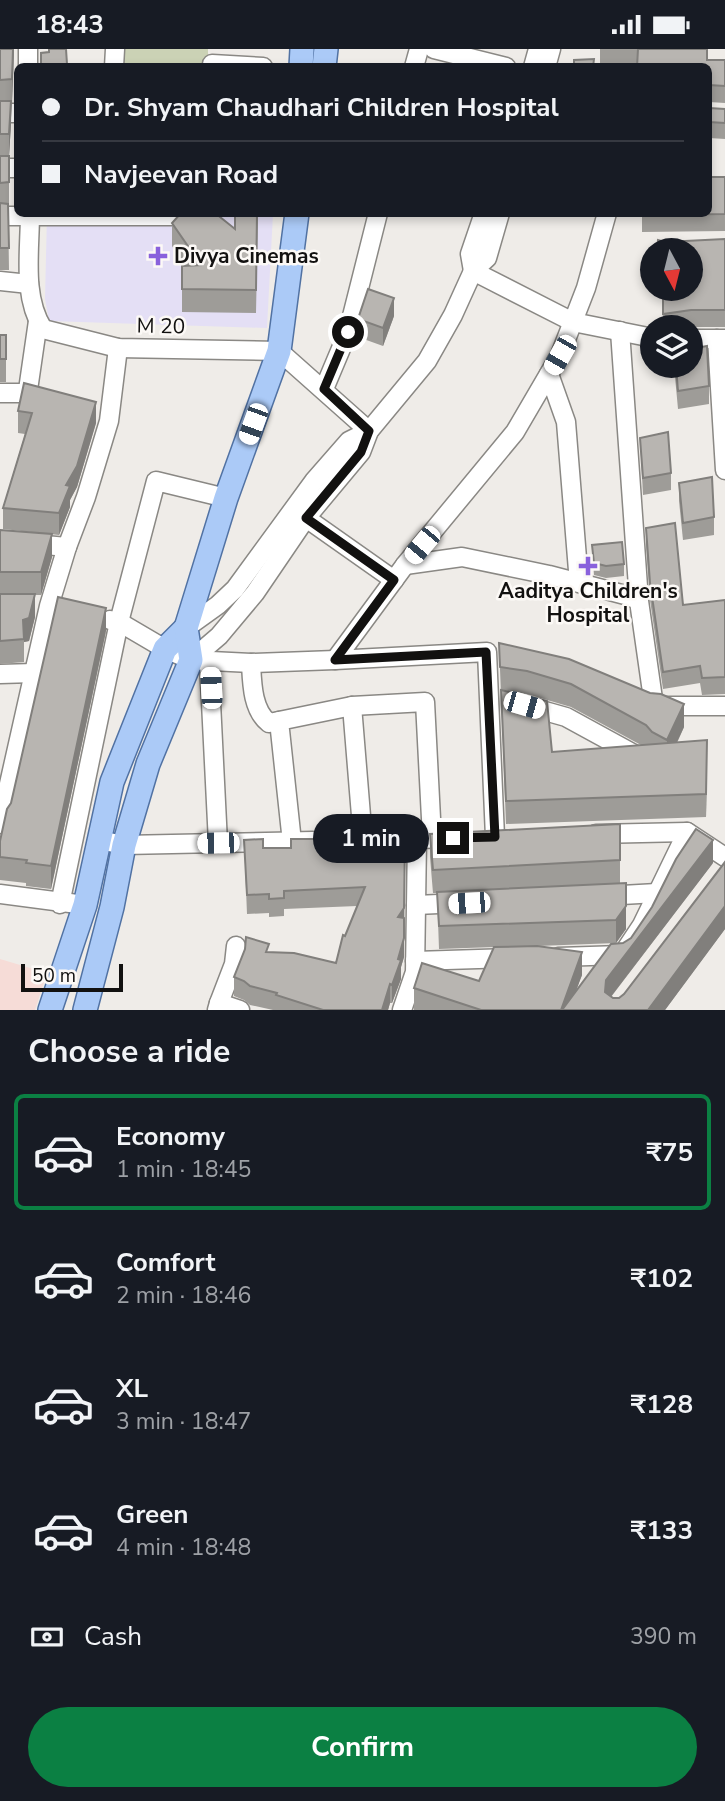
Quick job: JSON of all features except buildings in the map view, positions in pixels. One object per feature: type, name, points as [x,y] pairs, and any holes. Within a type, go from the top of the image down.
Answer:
[{"type":"main road","points":[[50,1010],[85,905],[112,782],[165,649],[186,628],[226,498],[279,351],[296,217]]},
{"type":"main road","points":[[85,1010],[112,907],[124,845],[148,764],[200,661],[186,628]]},
{"type":"street","points":[[434,49],[490,63]]},
{"type":"street","points":[[212,60],[234,63]]},
{"type":"street","points":[[0,393],[19,394],[28,390],[38,321],[29,283],[30,217]]},
{"type":"street","points":[[324,389],[348,332],[377,217]]},
{"type":"street","points":[[473,271],[470,254],[483,217]]},
{"type":"street","points":[[218,843],[200,661],[255,593],[299,514],[349,441],[369,431],[427,361],[453,315],[473,271],[487,258],[499,217]]},
{"type":"street","points":[[335,660],[405,565],[515,432],[560,355],[586,288],[606,217]]},
{"type":"street","points":[[473,271],[573,321],[640,335]]},
{"type":"street","points":[[0,281],[29,283]]},
{"type":"street","name":"M 20","points":[[38,321],[43,330],[48,332],[118,348],[279,351]]},
{"type":"street","points":[[620,331],[639,601],[654,706]]},
{"type":"street","points":[[703,339],[721,339],[725,470]]},
{"type":"street","points":[[0,824],[34,673],[42,606],[86,497],[109,421],[118,348]]},
{"type":"street","points":[[279,351],[369,431]]},
{"type":"street","points":[[549,374],[566,422],[579,583]]},
{"type":"street","points":[[60,904],[118,622],[156,481],[226,498]]},
{"type":"street","points":[[299,514],[394,580]]},
{"type":"street","points":[[186,628],[235,589],[299,514]]},
{"type":"street","points":[[0,541],[67,547]]},
{"type":"street","points":[[405,565],[462,557],[579,583],[639,601]]},
{"type":"street","points":[[42,606],[72,611]]},
{"type":"street","points":[[95,617],[118,622],[165,649],[200,661],[250,663],[486,652],[510,657]]},
{"type":"street","points":[[352,706],[357,841],[489,837],[489,700],[486,652]]},
{"type":"street","points":[[250,663],[254,694],[260,711],[270,723],[352,706],[425,702],[425,839],[416,905],[415,972],[402,1010]]},
{"type":"street","points":[[0,674],[34,673]]},
{"type":"street","points":[[630,696],[654,706],[725,706]]},
{"type":"street","points":[[489,700],[524,705],[566,717],[641,758]]},
{"type":"street","points":[[279,721],[292,842]]},
{"type":"street","points":[[415,961],[622,955],[642,925],[687,832]]},
{"type":"street","points":[[578,835],[687,832],[725,857]]},
{"type":"street","points":[[99,840],[124,845],[327,841]]},
{"type":"street","points":[[590,896],[657,893]]},
{"type":"street","points":[[0,894],[60,904],[85,905]]},
{"type":"street","points":[[416,905],[483,902]]},
{"type":"street","points":[[236,946],[234,964],[218,1007],[240,1010]]},
{"type":"shaded area","name":"Divya Cinemas","points":[[47,217],[273,217],[267,328],[49,321],[45,299]]},
{"type":"shaded area","points":[[0,959],[47,973],[35,1010],[0,1010]]},
{"type":"green space","points":[[118,49],[208,49],[208,63],[118,63]]},
{"type":"place","name":"Divya Cinemas","points":[[158,256]]},
{"type":"place","name":"Aaditya Children's Hospital","points":[[588,566]]},
{"type":"route","points":[[348,332],[324,389],[369,431],[361,452],[306,518],[394,580],[335,660],[486,652],[495,837],[453,838]]}]
